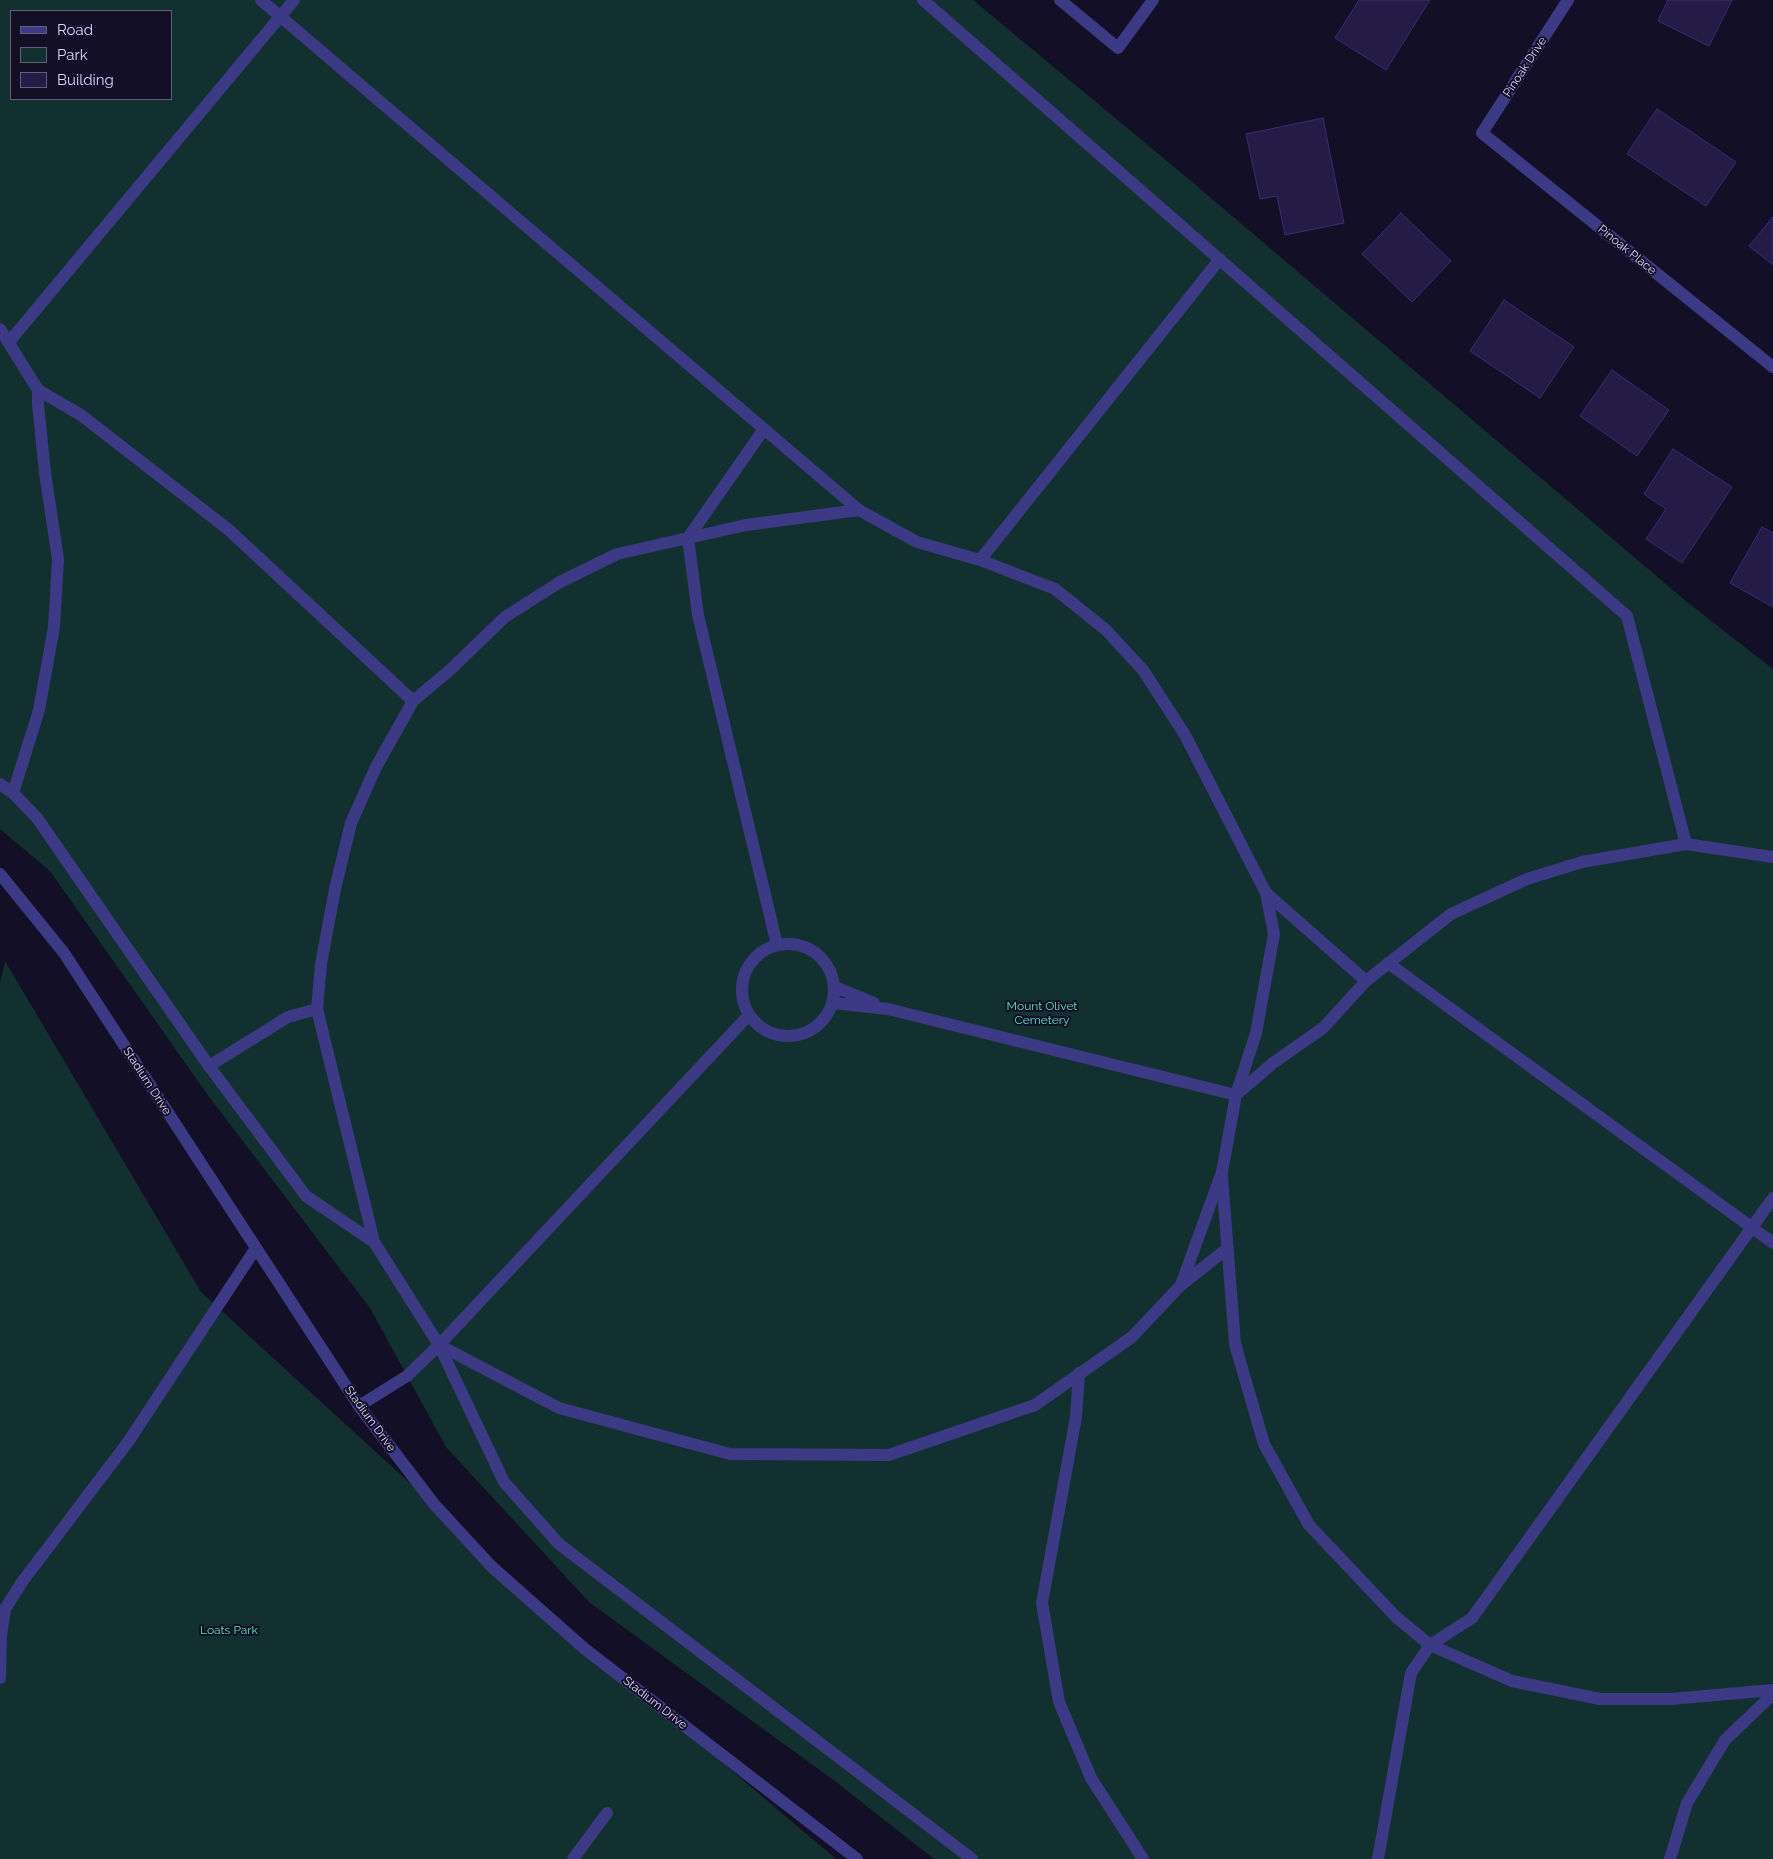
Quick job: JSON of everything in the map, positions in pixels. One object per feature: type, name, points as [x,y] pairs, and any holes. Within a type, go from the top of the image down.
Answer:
[{"type":"street","points":[[261,0],[859,510],[917,542],[980,560],[1055,590],[1106,630],[1143,670],[1185,735],[1266,893],[1274,934],[1256,1033],[1236,1095],[1222,1172],[1181,1285]]},
{"type":"street","points":[[9,342],[294,0]]},
{"type":"street","points":[[923,0],[1627,616],[1686,844]]},
{"type":"street","points":[[1060,0],[1118,48],[1152,0]]},
{"type":"street","name":"Pinoak Drive","points":[[1482,134],[1568,0]]},
{"type":"street","name":"Pinoak Place","points":[[1482,134],[1773,367]]},
{"type":"street","points":[[980,560],[1220,259]]},
{"type":"street","points":[[0,329],[38,390],[81,415],[229,530],[413,701]]},
{"type":"street","points":[[13,793],[39,710],[54,627],[58,559],[45,473],[38,390]]},
{"type":"street","points":[[764,429],[688,538],[698,615],[777,945]]},
{"type":"street","points":[[859,510],[746,525],[617,554],[560,582],[505,617],[450,670],[413,701],[376,767],[351,823],[335,889],[321,964],[317,1009],[374,1242],[439,1345],[504,1482],[560,1544],[972,1859]]},
{"type":"street","points":[[0,784],[13,793],[37,818],[208,1066],[306,1196],[374,1242]]},
{"type":"street","points":[[1236,1095],[1273,1063],[1323,1028],[1366,981],[1451,914],[1527,879],[1582,862],[1686,844],[1773,857]]},
{"type":"street","name":"Stadium Drive","points":[[0,874],[64,953],[359,1406],[434,1504],[492,1567],[585,1649],[857,1859]]},
{"type":"street","points":[[1266,893],[1366,981]]},
{"type":"street","points":[[793,944],[809,948],[822,958],[831,971],[835,987],[833,1003],[825,1019],[811,1031],[795,1036],[777,1036],[761,1028],[749,1015],[742,999],[743,982],[749,965],[761,952],[777,945],[793,944]]},
{"type":"street","points":[[1388,962],[1773,1244]]},
{"type":"street","points":[[835,987],[888,1009]]},
{"type":"street","points":[[833,1003],[888,1009],[1236,1095]]},
{"type":"street","points":[[208,1066],[288,1017],[317,1009]]},
{"type":"street","points":[[359,1406],[408,1376],[439,1345],[749,1015]]},
{"type":"street","points":[[1222,1172],[1235,1344],[1264,1444],[1309,1525],[1396,1617],[1430,1645],[1512,1681],[1600,1699],[1671,1699],[1773,1690]]},
{"type":"street","points":[[1378,1859],[1411,1673],[1430,1645],[1472,1618],[1773,1198]]},
{"type":"street","points":[[0,1678],[1,1635],[5,1609],[22,1582],[128,1442],[256,1248]]},
{"type":"street","points":[[439,1345],[559,1408],[730,1454],[889,1455],[1035,1405],[1132,1337],[1181,1285],[1228,1248]]},
{"type":"street","points":[[1079,1373],[1076,1417],[1042,1603],[1059,1702],[1090,1778],[1143,1859]]},
{"type":"street","points":[[1670,1859],[1687,1803],[1725,1740],[1773,1694]]},
{"type":"street","points":[[573,1859],[607,1813]]},
{"type":"green space","name":"Mount Olivet Cemetery","points":[[0,0],[973,0],[1185,176],[1687,602],[1773,669],[1773,1859],[934,1859],[836,1782],[589,1602],[446,1447],[370,1308],[207,1094],[50,871],[0,829]]},
{"type":"green space","name":"Loats Park","points":[[5,961],[201,1292],[624,1679],[836,1859],[0,1859],[0,983]]},
{"type":"building","points":[[1359,0],[1430,0],[1386,70],[1335,38]]},
{"type":"building","points":[[1668,0],[1732,0],[1709,46],[1658,21]]},
{"type":"building","points":[[1657,109],[1736,162],[1706,206],[1627,154]]},
{"type":"building","points":[[1323,118],[1344,223],[1285,235],[1277,196],[1260,199],[1246,134]]},
{"type":"building","points":[[1401,213],[1451,261],[1412,302],[1362,254]]},
{"type":"building","points":[[1773,217],[1773,265],[1749,246]]},
{"type":"building","points":[[1504,300],[1574,347],[1540,398],[1470,351]]},
{"type":"building","points":[[1612,370],[1669,410],[1637,456],[1580,416]]},
{"type":"building","points":[[1673,449],[1732,487],[1682,563],[1646,539],[1666,509],[1644,494]]},
{"type":"building","points":[[1762,527],[1773,533],[1773,607],[1730,583]]}]
